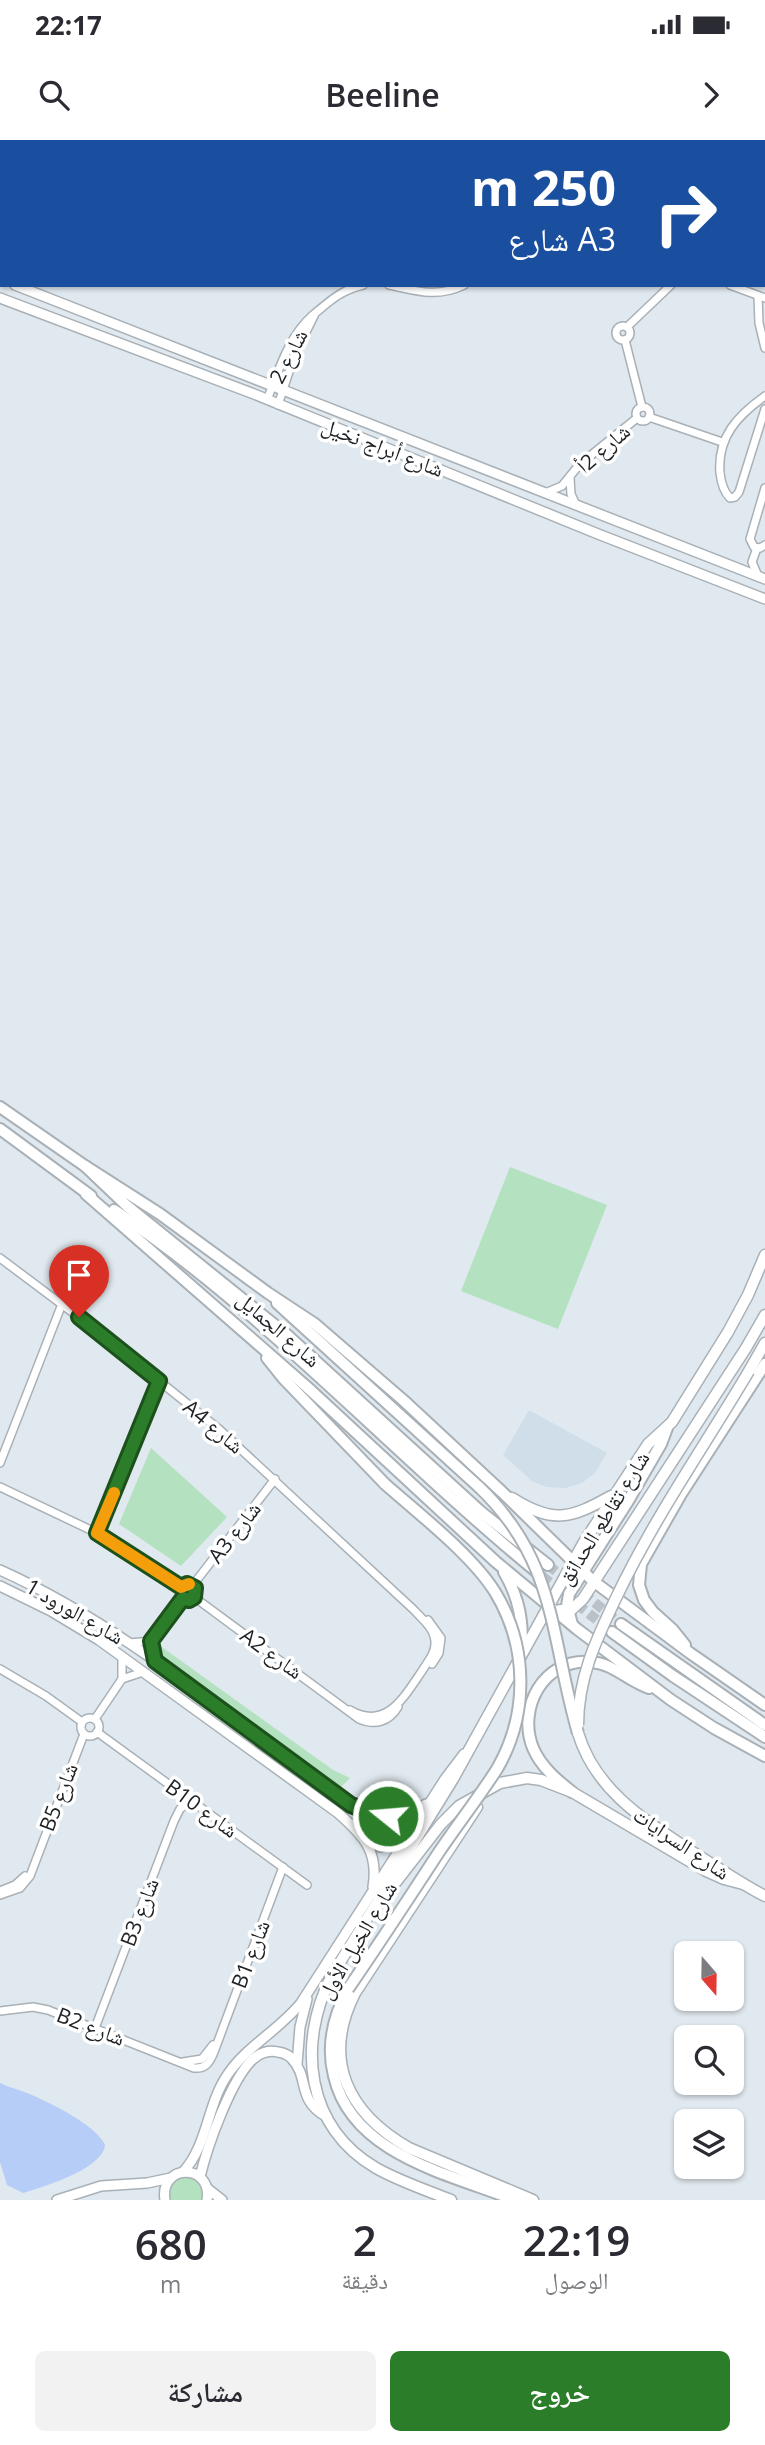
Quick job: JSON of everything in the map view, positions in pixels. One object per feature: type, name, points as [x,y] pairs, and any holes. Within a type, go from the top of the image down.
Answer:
[{"type":"main road","name":"شارع الجمايل","points":[[0,1107],[85,1166],[127,1206],[287,1335],[481,1512],[548,1565]]},
{"type":"main road","name":"شارع الجمايل","points":[[0,1129],[86,1194],[103,1202],[148,1235],[254,1320],[320,1377],[456,1504],[542,1576]]},
{"type":"main road","points":[[85,1166],[170,1220],[268,1293],[300,1313],[372,1371],[593,1581],[765,1705]]},
{"type":"main road","points":[[86,1194],[307,1387],[496,1562],[657,1690],[714,1728],[765,1756]]},
{"type":"main road","name":"شارع تقاطع الحدائق","points":[[765,1255],[741,1308],[667,1428],[648,1444],[614,1494],[572,1563],[550,1606],[567,1611],[581,1602],[765,1315]]},
{"type":"main road","points":[[268,1293],[284,1311],[479,1487],[500,1507],[518,1531],[543,1584],[578,1732]]},
{"type":"main road","points":[[578,1732],[579,1695],[600,1632],[644,1541],[765,1343]]},
{"type":"main road","points":[[260,1347],[283,1378],[386,1484],[465,1557],[494,1590],[513,1630],[520,1663],[520,1696],[515,1725],[497,1769],[348,1989],[333,2026],[331,2055],[336,2085],[343,2103],[368,2134],[405,2157],[515,2200]]},
{"type":"main road","points":[[690,1653],[677,1634],[644,1600],[639,1586],[641,1564],[681,1494],[765,1364]]},
{"type":"main road","points":[[574,1626],[567,1611],[569,1594],[628,1501],[661,1444],[667,1428]]},
{"type":"main road","points":[[502,1492],[534,1511],[554,1516],[581,1512],[614,1494]]},
{"type":"main road","points":[[496,1562],[509,1580],[521,1612],[520,1657]]},
{"type":"main road","name":"شارع الخيل الأول","points":[[451,2200],[377,2168],[349,2146],[327,2117],[317,2094],[311,2069],[314,2021],[320,1998],[331,1977],[387,1889],[550,1606]]},
{"type":"main road","points":[[765,1725],[616,1628],[673,1676],[765,1737]]},
{"type":"main road","points":[[572,1792],[544,1766],[528,1733],[527,1715],[532,1697],[543,1681],[572,1663],[589,1661],[605,1664],[638,1684],[657,1690]]},
{"type":"main road","name":"شارع السرايات","points":[[578,1732],[587,1757],[604,1783],[643,1819],[765,1896]]},
{"type":"main road","points":[[387,1889],[407,1870],[459,1806],[488,1789],[513,1779],[527,1778],[554,1784],[572,1792],[706,1871],[724,1880],[743,1884]]},
{"type":"main road","points":[[488,1789],[355,1993],[346,2010],[342,2028],[341,2064],[346,2082],[364,2114],[392,2139],[533,2200]]},
{"type":"street","name":"شارع أبراج نخيل","points":[[21,287],[762,578]]},
{"type":"street","name":"شارع 2","points":[[267,400],[295,334],[331,299],[357,287]]},
{"type":"street","points":[[398,287],[430,294],[458,287]]},
{"type":"street","name":"شارع 2أ","points":[[642,407],[625,340],[618,338],[616,331],[622,326],[627,327],[669,287]]},
{"type":"street","points":[[735,287],[761,297],[759,323],[765,348]]},
{"type":"street","name":"شارع أبراج نخيل","points":[[0,298],[267,400],[765,599]]},
{"type":"street","name":"شارع 2","points":[[278,405],[295,354],[314,315]]},
{"type":"street","points":[[765,396],[738,418],[722,442],[720,474],[725,493],[733,498],[739,492],[765,409]]},
{"type":"street","points":[[642,407],[648,408],[649,416],[644,421],[637,418],[635,412],[642,407]]},
{"type":"street","points":[[649,416],[722,442]]},
{"type":"street","name":"شارع 2أ","points":[[545,492],[562,486],[579,465],[637,418]]},
{"type":"street","name":"شارع 2أ","points":[[570,478],[570,489],[576,505]]},
{"type":"street","points":[[755,548],[750,542],[750,534],[765,488]]},
{"type":"street","points":[[736,568],[748,559],[755,548],[765,545]]},
{"type":"street","points":[[755,548],[752,562],[762,578]]},
{"type":"street","name":"A4 شارع","points":[[0,1258],[220,1430],[438,1631],[441,1646],[430,1666],[401,1700],[395,1712],[379,1723],[359,1719],[350,1710]]},
{"type":"street","points":[[0,1463],[62,1304]]},
{"type":"street","points":[[751,1387],[765,1379]]},
{"type":"street","points":[[97,1533],[159,1381]]},
{"type":"street","name":"A3 شارع","points":[[193,1585],[275,1479]]},
{"type":"street","points":[[0,1487],[97,1533],[181,1587]]},
{"type":"street","name":"شارع الورود 1","points":[[0,1570],[58,1599],[130,1643],[351,1805],[377,1815],[388,1816],[410,1813],[430,1802]]},
{"type":"street","points":[[193,1585],[196,1591],[194,1597],[189,1600],[183,1598],[179,1593],[181,1587],[193,1585]]},
{"type":"street","name":"شارع الورود 1","points":[[0,1586],[68,1620],[122,1656],[338,1813],[367,1842],[373,1861],[373,1891]]},
{"type":"street","name":"A2 شارع","points":[[194,1597],[350,1710]]},
{"type":"street","points":[[130,1643],[151,1641],[183,1598]]},
{"type":"street","points":[[151,1641],[155,1661]]},
{"type":"street","points":[[95,1720],[122,1679],[122,1656]]},
{"type":"street","points":[[0,1669],[82,1722]]},
{"type":"street","points":[[122,1679],[143,1672]]},
{"type":"street","points":[[88,1718],[95,1720],[99,1725],[97,1732],[91,1736],[84,1734],[80,1728],[82,1722],[88,1718]]},
{"type":"street","name":"B10 شارع","points":[[97,1732],[307,1885]]},
{"type":"street","name":"B5 شارع","points":[[0,1893],[14,1892],[26,1882],[84,1734]]},
{"type":"street","points":[[57,2200],[101,2186],[147,2183],[171,2178],[183,2172],[197,2153],[226,2076],[247,2053],[292,2014],[453,1767],[471,1746]]},
{"type":"street","name":"B3 شارع","points":[[94,2028],[177,1815],[191,1800]]},
{"type":"street","points":[[338,1813],[358,1825],[376,1845],[384,1847],[392,1842],[393,1833],[389,1826],[362,1814],[351,1805]]},
{"type":"street","name":"B1 شارع","points":[[179,2061],[194,2068],[206,2066],[212,2058],[283,1867]]},
{"type":"street","points":[[297,2066],[300,2027],[309,1990]]},
{"type":"street","name":"B2 شارع","points":[[0,2011],[41,2008],[179,2061]]},
{"type":"street","points":[[201,2177],[207,2154],[233,2088],[255,2057],[273,2051],[283,2052],[291,2057],[311,2105],[327,2117]]},
{"type":"street","points":[[183,2172],[201,2177],[208,2189],[222,2200]]},
{"type":"street","points":[[165,2200],[165,2188],[171,2178]]},
{"type":"street","points":[[207,2200],[208,2189]]},
{"type":"shaded area","points":[[529,1410],[607,1453],[595,1473],[582,1483],[566,1488],[546,1487],[532,1481],[503,1455]]},
{"type":"green space","points":[[510,1167],[607,1205],[558,1329],[461,1291]]},
{"type":"green space","points":[[151,1448],[227,1517],[181,1566],[119,1524]]},
{"type":"green space","points":[[159,1645],[333,1770],[350,1778],[341,1787],[177,1669],[160,1660],[155,1652]]},
{"type":"green space","points":[[186,2176],[200,2184],[203,2191],[202,2200],[170,2200],[172,2184]]},
{"type":"water","points":[[0,2083],[41,2099],[83,2123],[100,2137],[105,2145],[102,2154],[71,2176],[23,2193],[7,2185],[0,2162]]},
{"type":"tunnel","points":[[548,1565],[621,1624]]},
{"type":"tunnel","points":[[542,1576],[612,1632]]},
{"type":"slow traffic","points":[[114,1493],[97,1533],[181,1587],[189,1584]]},
{"type":"route","points":[[79,1317],[159,1381],[97,1533],[181,1587],[190,1584],[195,1588],[194,1597],[189,1600],[183,1598],[151,1641],[155,1661],[351,1805],[377,1815],[388,1816]]}]
